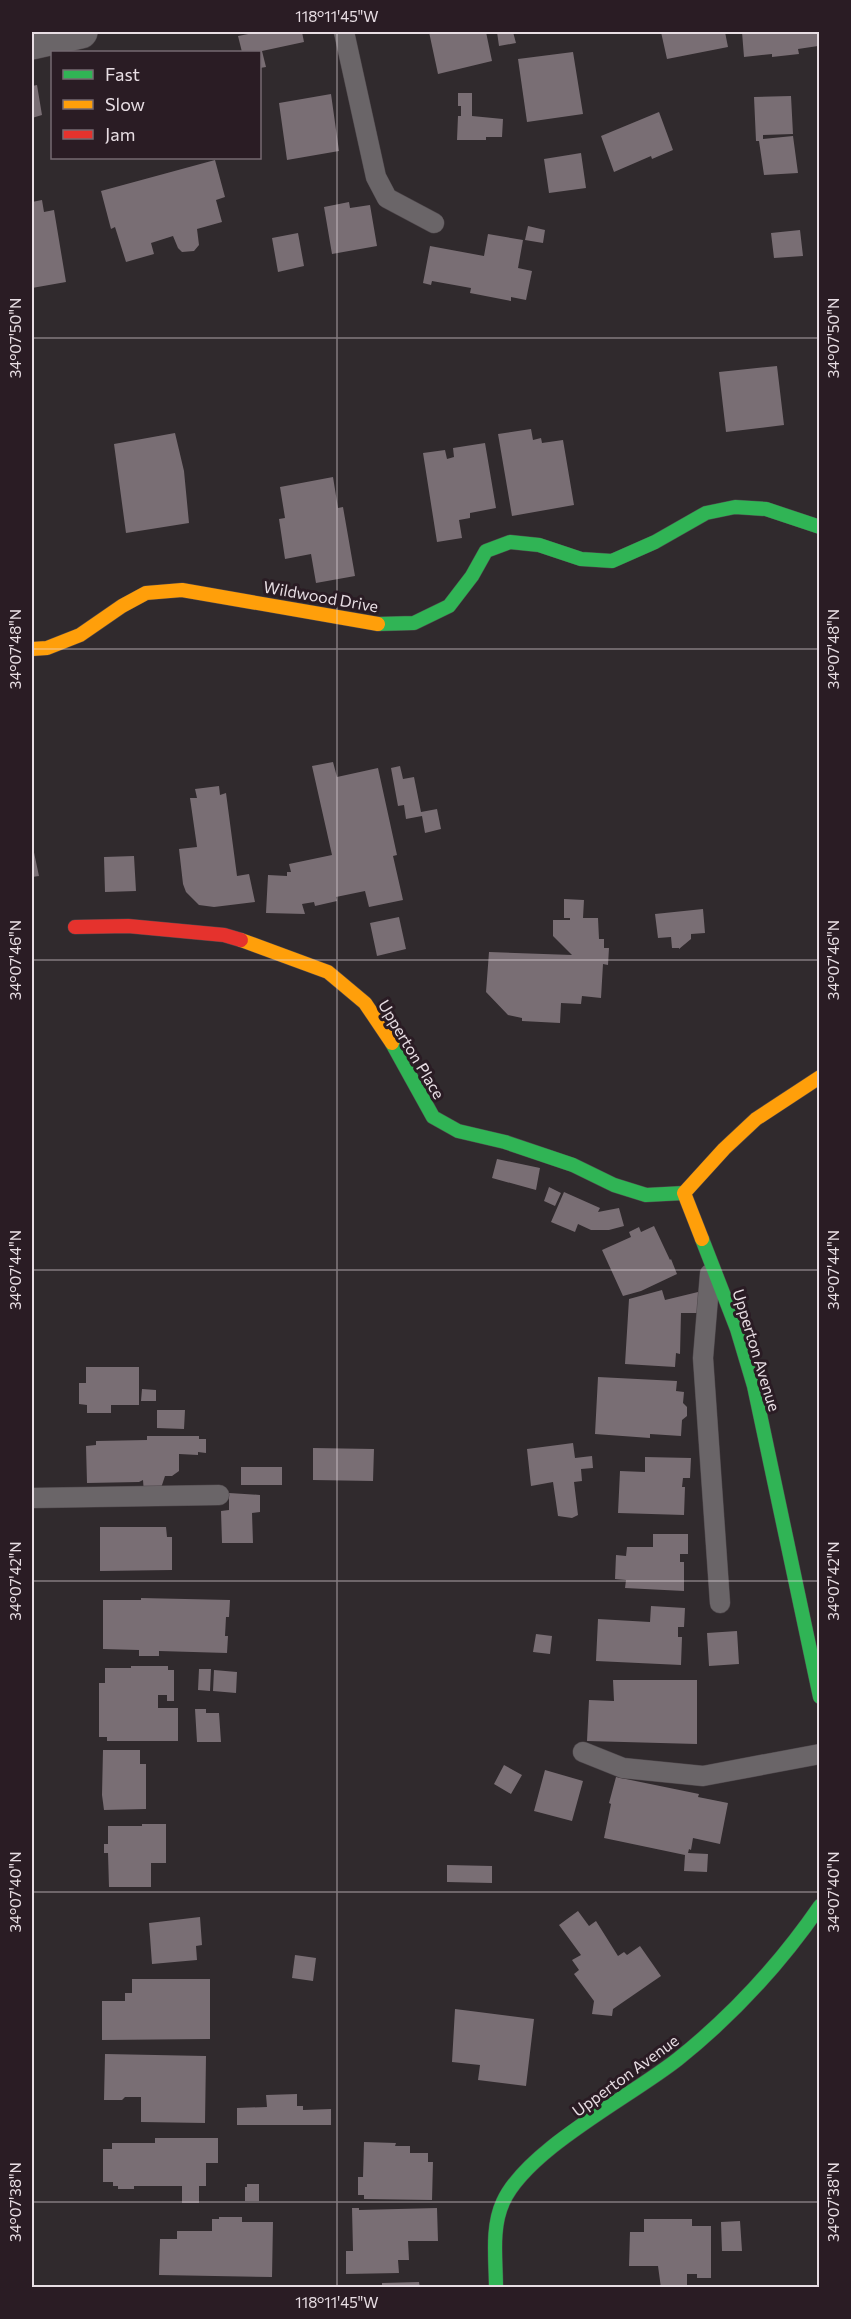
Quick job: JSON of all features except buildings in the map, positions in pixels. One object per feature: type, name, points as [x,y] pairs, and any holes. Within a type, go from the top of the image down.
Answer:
[{"type":"street","points":[[32,43],[81,32]]},
{"type":"street","name":"Wildwood Drive","points":[[32,649],[47,648],[80,635],[122,606],[146,593],[182,590],[372,624],[414,623],[449,606],[472,576],[486,551],[510,542],[539,544],[581,559],[612,561],[655,542],[706,513],[735,507],[766,509],[819,527]]},
{"type":"street","name":"Upperton Place","points":[[75,927],[128,927],[224,935],[328,972],[364,1003],[389,1038],[433,1117],[459,1131],[506,1142],[573,1165],[614,1185],[646,1196],[684,1193]]},
{"type":"street","points":[[684,1193],[736,1137],[769,1109],[805,1089],[819,1077]]},
{"type":"street","name":"Upperton Avenue","points":[[684,1193],[737,1329],[754,1386],[819,1697]]},
{"type":"street","name":"Upperton Avenue","points":[[496,2288],[496,2233],[503,2201],[520,2176],[552,2148],[657,2075],[720,2022],[762,1981],[804,1931],[819,1906]]},
{"type":"lane","points":[[344,32],[376,177],[387,198],[434,223]]},
{"type":"lane","points":[[711,1262],[703,1358],[720,1603]]},
{"type":"lane","points":[[32,1498],[219,1495]]},
{"type":"lane","points":[[583,1752],[623,1768],[703,1776],[819,1754]]},
{"type":"traffic: fast","points":[[378,624],[414,623],[449,606],[472,576],[486,551],[510,542],[539,545],[581,559],[612,561],[655,542],[706,513],[735,507],[766,509],[820,527]]},
{"type":"traffic: fast","points":[[392,1043],[433,1117],[458,1131],[505,1142],[573,1165],[614,1185],[646,1195],[684,1193]]},
{"type":"traffic: fast","points":[[702,1239],[737,1329],[754,1386],[820,1697]]},
{"type":"traffic: fast","points":[[496,2288],[497,2222],[503,2202],[515,2182],[556,2143],[658,2074],[718,2025],[755,1988],[820,1906]]},
{"type":"traffic: slow","points":[[32,649],[47,648],[80,635],[122,606],[146,593],[182,590],[378,624]]},
{"type":"traffic: slow","points":[[241,940],[328,972],[365,1003],[392,1043]]},
{"type":"traffic: slow","points":[[702,1239],[684,1193],[724,1149],[756,1119],[820,1077]]},
{"type":"traffic: jam","points":[[75,927],[128,926],[224,935],[241,940]]}]
